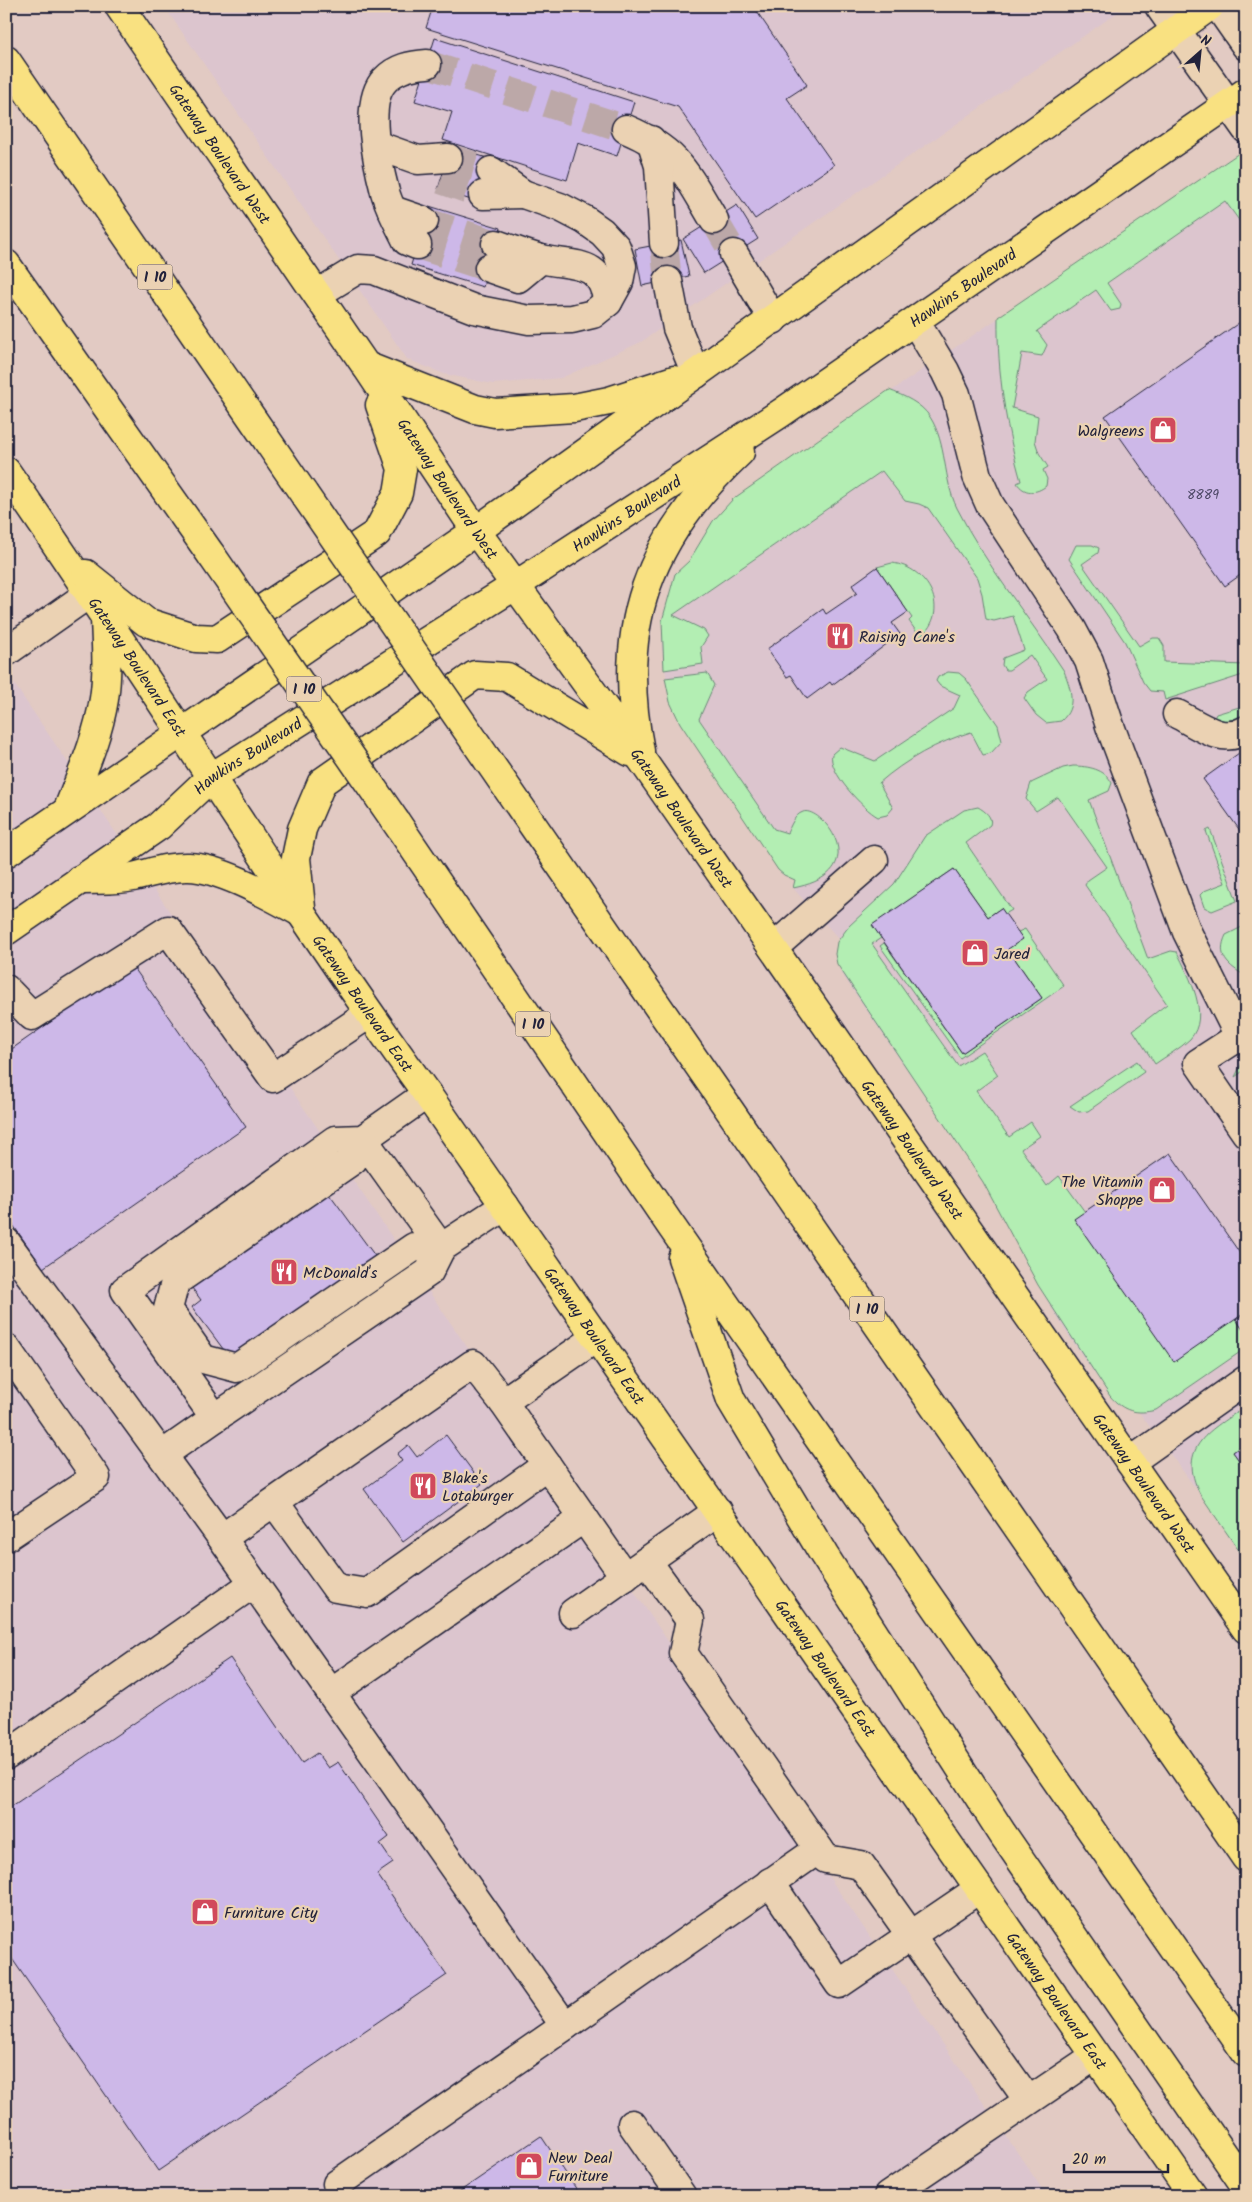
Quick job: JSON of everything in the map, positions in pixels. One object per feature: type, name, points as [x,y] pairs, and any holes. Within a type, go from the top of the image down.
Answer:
[{"type":"main road","name":"Gateway Boulevard West","points":[[119,6],[366,366],[476,532],[642,760],[1246,1629]]},
{"type":"main road","points":[[6,853],[476,532],[1210,6]]},
{"type":"main road","name":"I 10","points":[[6,60],[1246,1858]]},
{"type":"main road","name":"Hawkins Boulevard","points":[[6,931],[159,826],[210,778],[516,585],[781,413],[1237,98]]},
{"type":"main road","name":"I 10","points":[[6,264],[212,556],[396,822],[670,1226],[1246,2053]]},
{"type":"main road","points":[[366,366],[475,409],[495,413],[574,408],[608,401],[696,374]]},
{"type":"main road","points":[[67,559],[146,622],[196,638],[217,639],[378,533],[392,508],[398,493],[402,469],[366,366]]},
{"type":"main road","points":[[642,760],[632,694],[632,641],[641,598],[660,553],[697,499],[731,460],[781,413]]},
{"type":"main road","name":"Gateway Boulevard East","points":[[6,471],[90,593],[210,778],[369,1014],[428,1094],[1193,2196]]},
{"type":"main road","points":[[68,809],[95,738],[104,698],[107,659],[105,616]]},
{"type":"main road","points":[[302,913],[296,858],[302,829],[322,782],[475,675],[507,677],[642,760]]},
{"type":"main road","points":[[79,880],[132,877],[155,870],[189,867],[207,870],[262,891],[302,913]]},
{"type":"main road","points":[[670,1226],[731,1400],[824,1555],[1002,1833],[1246,2187]]},
{"type":"lane","points":[[1159,6],[1175,32],[1237,98],[1246,129]]},
{"type":"lane","points":[[1218,6],[1246,46]]},
{"type":"lane","points":[[421,233],[407,241],[385,192],[376,145],[373,109],[377,94],[384,81],[396,71],[412,65],[427,64]]},
{"type":"lane","points":[[626,129],[651,140],[684,170],[714,220]]},
{"type":"lane","points":[[651,140],[659,166],[664,243]]},
{"type":"lane","points":[[376,145],[444,169]]},
{"type":"lane","points":[[317,294],[358,269],[374,270],[474,309],[529,320],[572,319],[594,314],[608,302],[619,282],[622,266],[616,247],[602,232],[585,220],[560,207],[487,183]]},
{"type":"lane","points":[[734,254],[773,320]]},
{"type":"lane","points":[[493,256],[541,259],[588,268],[599,276],[608,302]]},
{"type":"lane","points":[[668,281],[677,328],[696,374]]},
{"type":"lane","points":[[915,321],[946,371],[956,394],[976,476],[990,505],[1072,629],[1089,661],[1110,726],[1187,932],[1243,1034],[1198,1063],[1246,1133]]},
{"type":"lane","points":[[6,652],[90,593]]},
{"type":"lane","points":[[1177,714],[1215,734],[1226,736],[1239,734],[1246,730]]},
{"type":"lane","points":[[773,948],[874,860]]},
{"type":"lane","points":[[6,989],[32,1016],[168,930],[273,1078],[369,1014]]},
{"type":"lane","points":[[428,1094],[363,1139],[353,1160],[175,1282],[168,1309],[203,1359],[237,1368],[414,1247],[440,1248]]},
{"type":"lane","points":[[363,1139],[440,1248]]},
{"type":"lane","points":[[215,1418],[125,1290],[335,1140],[363,1139]]},
{"type":"lane","points":[[162,1455],[429,1272],[440,1248],[504,1206]]},
{"type":"lane","points":[[6,1242],[222,1538],[564,2026]]},
{"type":"lane","points":[[503,1402],[596,1338]]},
{"type":"lane","points":[[6,1348],[96,1477],[6,1537]]},
{"type":"lane","points":[[222,1538],[473,1364],[503,1402],[625,1577]]},
{"type":"lane","points":[[1130,1462],[1246,1380]]},
{"type":"lane","points":[[274,1503],[336,1588],[367,1593],[547,1465]]},
{"type":"lane","points":[[573,1613],[718,1511]]},
{"type":"lane","points":[[331,1693],[584,1518]]},
{"type":"lane","points":[[647,1561],[690,1620],[683,1653],[826,1859],[862,1865],[1028,2100]]},
{"type":"lane","points":[[6,1756],[254,1583]]},
{"type":"lane","points":[[337,2184],[819,1849]]},
{"type":"lane","points":[[770,1882],[839,1984],[979,1889]]},
{"type":"lane","points":[[888,2196],[1095,2056]]},
{"type":"lane","points":[[632,2124],[682,2196]]},
{"type":"lane","points":[[916,2196],[929,2168]]},
{"type":"shaded area","points":[[164,6],[1127,6],[641,342],[561,378],[493,384],[444,374],[407,359]]},
{"type":"shaded area","points":[[1246,149],[1246,1561],[1200,1494],[1139,1412],[1119,1406],[1066,1332],[1038,1285],[983,1182],[842,974],[835,954],[839,939],[793,888],[795,880],[778,870],[680,723],[670,702],[662,649],[662,621],[675,575],[689,561],[713,521],[733,499]]},
{"type":"shaded area","points":[[6,672],[1047,2196],[6,2196]]},
{"type":"green space","points":[[1239,153],[1246,158],[1246,225],[1241,223],[1225,201],[1107,283],[1121,304],[1120,309],[1111,311],[1096,290],[1037,331],[1047,345],[1042,356],[1022,353],[1012,408],[1038,416],[1035,441],[1039,453],[1048,467],[1043,470],[1047,479],[1046,486],[1030,492],[1023,489],[1017,483],[1021,481],[1011,441],[1001,380],[998,317]]},
{"type":"green space","points":[[889,390],[917,404],[930,417],[939,438],[949,486],[957,508],[968,529],[994,571],[1064,671],[1069,684],[1071,704],[1066,716],[1061,721],[1046,723],[1036,715],[1024,698],[1028,692],[1047,679],[1030,655],[1009,670],[1005,670],[1002,665],[1003,658],[1024,650],[1013,616],[994,621],[986,619],[977,578],[928,508],[905,501],[882,471],[673,615],[704,630],[708,636],[701,647],[703,664],[664,670],[662,621],[675,574],[689,561],[713,521],[733,499]]},
{"type":"green space","points":[[1076,545],[1092,545],[1099,548],[1098,553],[1082,564],[1139,646],[1153,638],[1159,638],[1164,646],[1164,662],[1246,665],[1246,674],[1165,700],[1163,692],[1150,691],[1143,682],[1125,642],[1069,559]]},
{"type":"green space","points":[[892,563],[905,566],[916,573],[925,581],[932,592],[935,603],[934,615],[929,627],[920,637],[909,621],[912,618],[877,567]]},
{"type":"green space","points":[[948,672],[959,673],[966,679],[998,725],[1002,741],[991,753],[983,755],[971,732],[934,746],[911,759],[879,783],[893,808],[887,815],[878,817],[856,798],[840,779],[832,761],[832,754],[840,747],[875,761],[954,708],[960,695],[940,686],[936,681],[938,677]]},
{"type":"green space","points":[[707,673],[714,685],[699,719],[774,829],[787,833],[795,818],[803,812],[811,813],[821,819],[830,829],[836,841],[838,855],[833,868],[819,880],[793,888],[795,880],[778,870],[680,723],[670,702],[665,678]]},
{"type":"green space","points":[[1246,705],[1246,720],[1232,723],[1214,718],[1216,714]]},
{"type":"green space","points":[[1073,766],[1101,771],[1112,783],[1109,791],[1089,800],[1148,959],[1171,951],[1177,952],[1196,996],[1199,1019],[1196,1030],[1186,1043],[1155,1064],[1133,1030],[1167,1004],[1085,885],[1088,880],[1107,867],[1058,797],[1036,811],[1026,799],[1031,783],[1063,768]]},
{"type":"green space","points":[[978,807],[986,812],[991,822],[990,825],[966,843],[1012,910],[1005,914],[1001,908],[988,917],[954,869],[873,925],[881,938],[872,944],[958,1066],[982,1051],[998,1075],[976,1091],[1009,1137],[1031,1122],[1040,1136],[1021,1149],[1047,1186],[1059,1176],[1085,1212],[1236,1319],[1243,1329],[1246,1328],[1246,1348],[1156,1410],[1136,1412],[1120,1405],[1110,1396],[1038,1285],[983,1182],[837,964],[835,954],[837,942],[849,926],[894,884],[925,836],[964,810]]},
{"type":"green space","points":[[1210,829],[1237,901],[1212,911],[1204,907],[1200,895],[1204,891],[1225,883],[1206,831]]},
{"type":"green space","points":[[1246,925],[1246,976],[1229,964],[1223,955],[1222,949],[1226,935]]},
{"type":"green space","points":[[1025,929],[1064,986],[960,1058],[880,946],[884,943],[962,1053],[1042,998],[1008,949],[1022,939],[1018,932]]},
{"type":"green space","points":[[1246,1055],[1246,1069],[1235,1077]]},
{"type":"green space","points":[[1137,1061],[1144,1072],[1088,1111],[1079,1112],[1070,1106]]},
{"type":"green space","points":[[1246,1406],[1246,1443],[1233,1452],[1246,1470],[1246,1561],[1200,1494],[1194,1477],[1192,1463],[1195,1451],[1201,1441],[1221,1423]]},
{"type":"building","points":[[433,6],[753,6],[807,85],[787,98],[834,165],[755,219],[678,107],[426,28]]},
{"type":"building","points":[[435,38],[634,102],[617,156],[578,143],[567,180],[443,140],[452,112],[415,101]]},
{"type":"building","points":[[451,147],[494,160],[480,203],[438,189]]},
{"type":"building","points":[[737,205],[758,239],[704,273],[683,239]]},
{"type":"building","points":[[429,206],[501,228],[483,287],[411,265]]},
{"type":"building","points":[[681,240],[689,276],[642,286],[635,249]]},
{"type":"building","points":[[1246,318],[1246,571],[1225,586],[1105,416]]},
{"type":"building","points":[[877,567],[908,612],[892,623],[900,634],[832,685],[830,682],[807,699],[791,675],[787,677],[767,649],[823,609],[826,614],[857,593],[852,585]]},
{"type":"building","points":[[1246,748],[1246,839],[1203,779]]},
{"type":"building","points":[[954,869],[988,917],[1001,908],[1023,939],[1008,949],[1042,998],[962,1053],[872,925]]},
{"type":"building","points":[[132,965],[246,1127],[43,1268],[6,1215],[6,1053]]},
{"type":"building","points":[[1170,1153],[1246,1262],[1246,1312],[1174,1362],[1074,1219]]},
{"type":"building","name":"McDonald's","points":[[323,1185],[378,1260],[235,1365],[192,1307],[201,1300],[189,1284]]},
{"type":"building","points":[[1246,1312],[1246,1328],[1243,1330],[1236,1319]]},
{"type":"building","name":"Blake's Lotaburger","points":[[446,1435],[482,1484],[403,1542],[364,1489],[402,1461],[397,1454],[408,1445],[417,1457]]},
{"type":"building","points":[[1246,1443],[1246,1470],[1233,1452]]},
{"type":"building","name":"Furniture City","points":[[230,1658],[302,1763],[317,1753],[328,1768],[338,1762],[389,1837],[380,1844],[393,1863],[377,1874],[447,1975],[158,2171],[6,1950],[6,1810]]},
{"type":"building","points":[[6,2126],[12,2135],[6,2139]]},
{"type":"building","name":"New Deal Furniture","points":[[541,2136],[581,2196],[453,2196]]},
{"type":"tunnel","points":[[427,64],[626,129]]},
{"type":"tunnel","points":[[448,158],[491,171]]},
{"type":"tunnel","points":[[441,180],[483,195]]},
{"type":"tunnel","points":[[714,220],[734,254]]},
{"type":"tunnel","points":[[424,221],[496,244]]},
{"type":"tunnel","points":[[664,243],[668,281]]},
{"type":"tunnel","points":[[417,245],[489,268]]},
{"type":"place","name":"Walgreens","points":[[1163,430]]},
{"type":"place","name":"Raising Cane's","points":[[840,636]]},
{"type":"place","name":"Jared","points":[[975,953]]},
{"type":"place","name":"The Vitamin Shoppe","points":[[1162,1190]]},
{"type":"place","name":"McDonald's","points":[[284,1272]]},
{"type":"place","name":"Blake's Lotaburger","points":[[423,1486]]},
{"type":"place","name":"Furniture City","points":[[205,1912]]},
{"type":"place","name":"New Deal Furniture","points":[[529,2166]]}]
